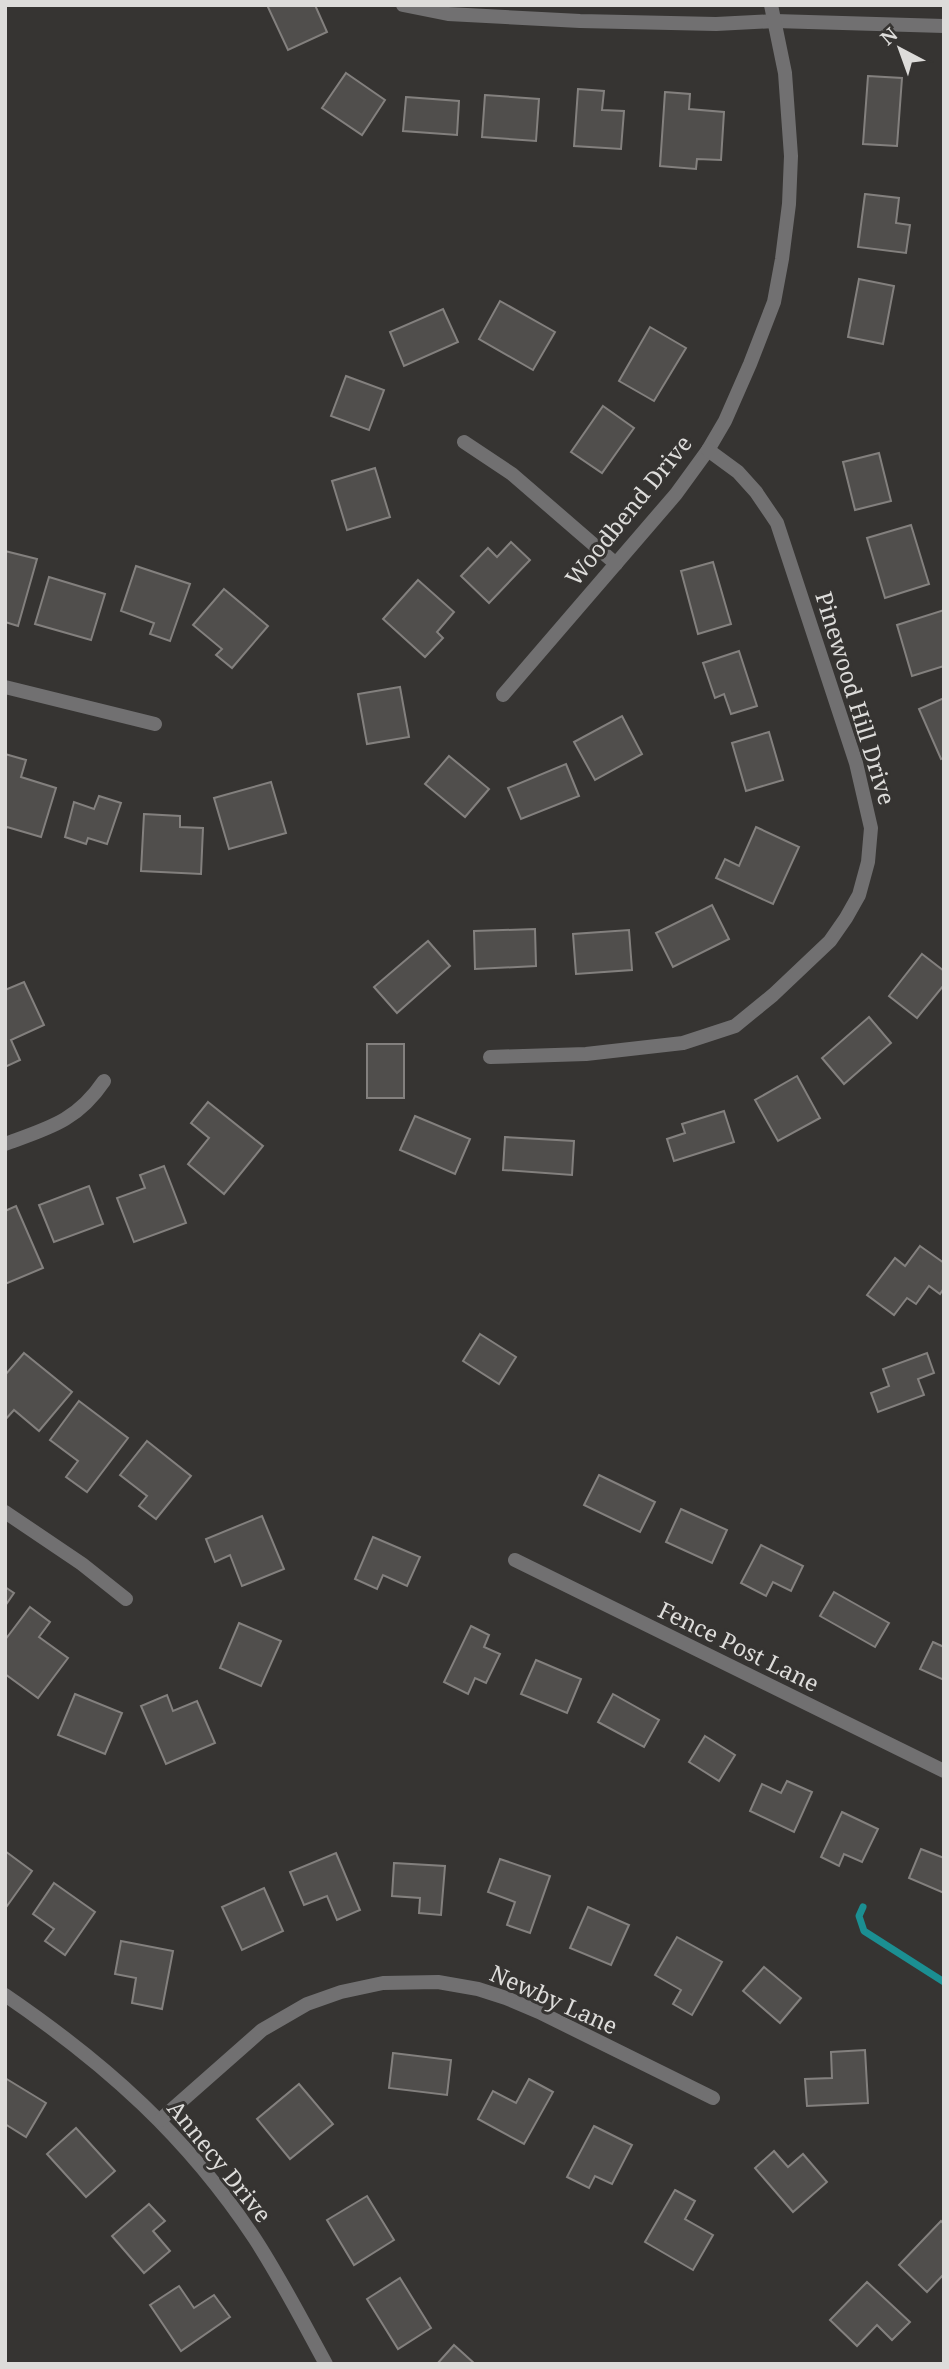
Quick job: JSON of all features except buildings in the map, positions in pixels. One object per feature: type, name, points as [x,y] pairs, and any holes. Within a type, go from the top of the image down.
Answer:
[{"type":"street","points":[[403,5],[448,14],[567,20],[716,24],[775,21],[944,26]]},
{"type":"street","name":"Woodbend Drive","points":[[503,695],[676,494],[725,421],[750,364],[774,302],[789,204],[791,156],[785,73],[771,5]]},
{"type":"street","points":[[464,442],[512,474],[616,564]]},
{"type":"street","name":"Pinewood Hill Drive","points":[[490,1057],[586,1054],[683,1044],[735,1026],[830,941],[859,895],[868,862],[871,828],[856,763],[777,523],[756,492],[738,472],[708,450]]},
{"type":"street","points":[[5,687],[155,724]]},
{"type":"street","points":[[5,1144],[74,1116],[92,1099],[104,1081]]},
{"type":"street","points":[[5,1512],[82,1564],[126,1599]]},
{"type":"street","name":"Fence Post Lane","points":[[515,1560],[944,1771]]},
{"type":"street","name":"Newby Lane","points":[[160,2120],[262,2030],[307,2004],[341,1992],[383,1983],[438,1982],[478,1989],[506,1998],[713,2098]]},
{"type":"street","name":"Annecy Drive","points":[[5,1995],[88,2054],[180,2140],[255,2239],[326,2364]]},
{"type":"waterway","points":[[863,1907],[859,1916],[864,1931],[944,1982]]}]
